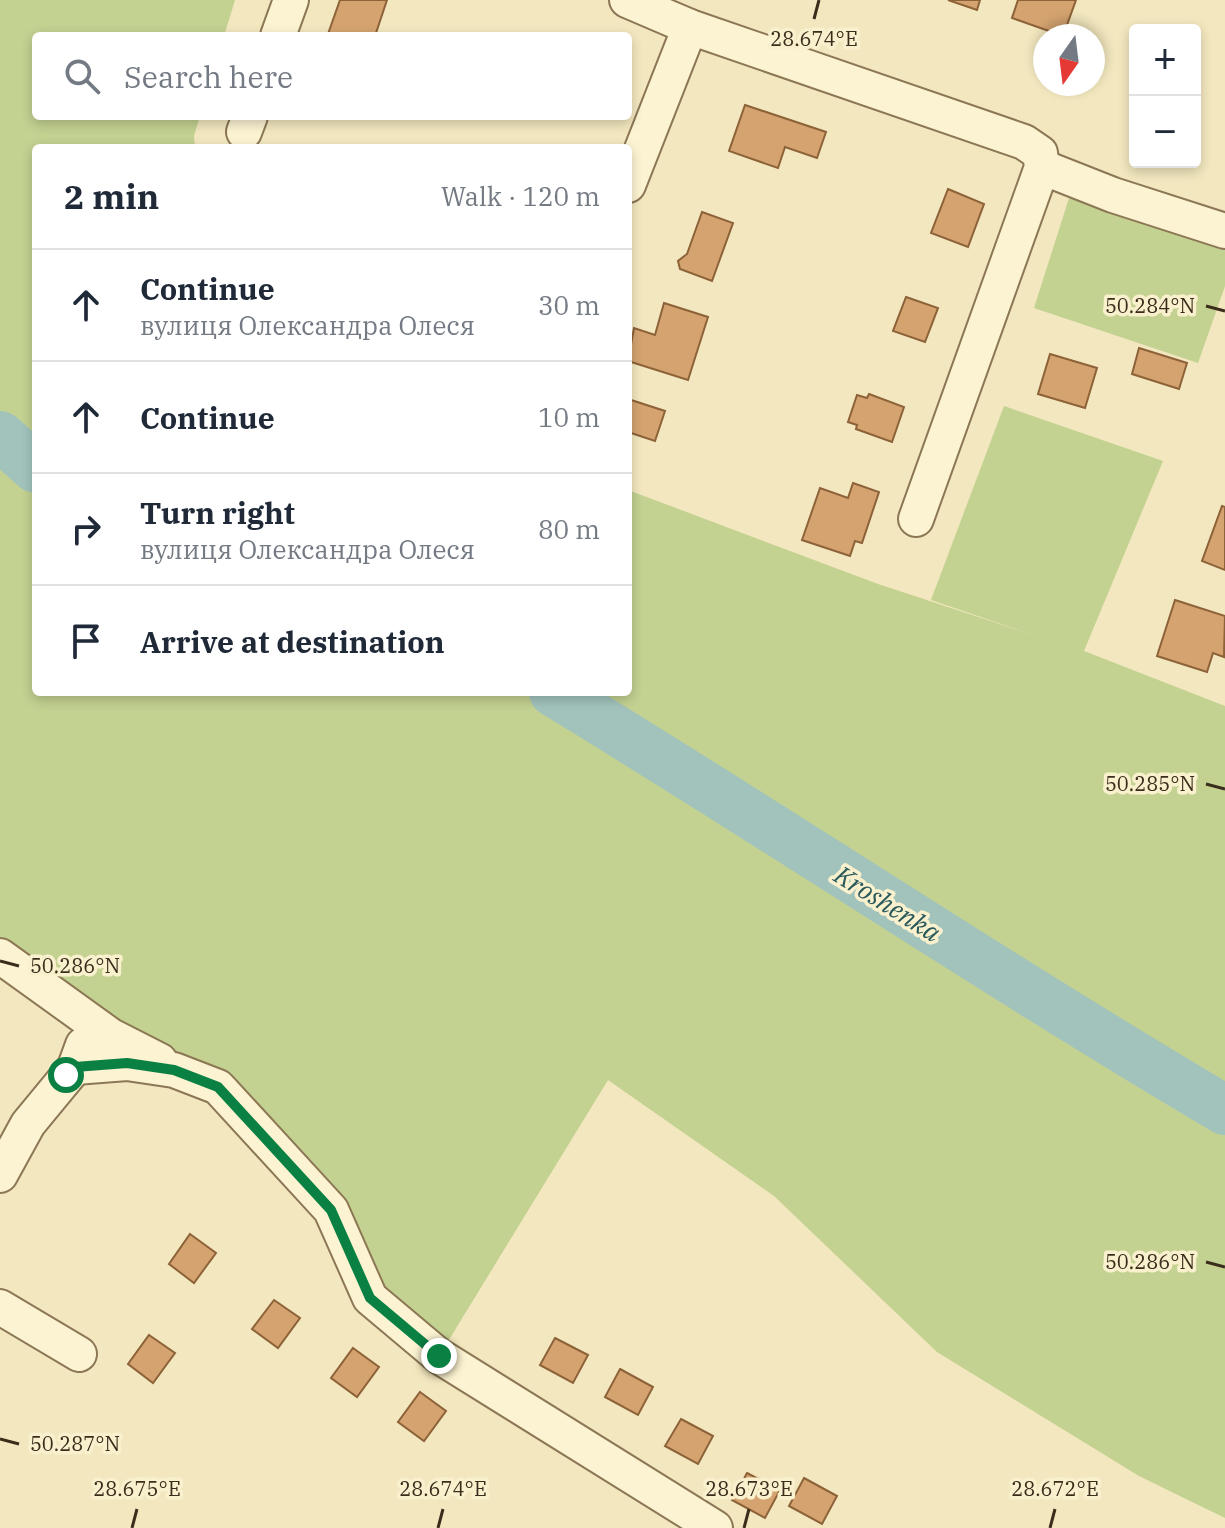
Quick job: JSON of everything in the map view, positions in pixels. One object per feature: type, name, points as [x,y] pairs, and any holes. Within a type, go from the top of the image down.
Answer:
[{"type":"street","points":[[279,32],[291,0]]},
{"type":"street","points":[[627,0],[690,27],[1024,142],[1040,153],[1042,167],[916,519]]},
{"type":"street","points":[[632,175],[690,27]]},
{"type":"street","points":[[1042,167],[1113,195],[1225,231]]},
{"type":"street","points":[[0,956],[111,1036],[174,1070],[218,1087],[331,1210],[370,1298],[439,1356],[715,1528]]},
{"type":"street","points":[[0,1175],[28,1124],[75,1067],[86,1038],[72,1007]]},
{"type":"street","points":[[75,1067],[127,1063],[174,1070]]},
{"type":"street","points":[[0,1307],[79,1354]]},
{"type":"green space","points":[[0,0],[235,0],[225,32],[32,32],[32,120],[199,120],[195,144],[32,144],[32,696],[632,696],[632,492],[878,584],[1036,636],[931,600],[1004,406],[1163,461],[1084,651],[1225,706],[1225,1518],[1139,1476],[937,1352],[774,1196],[608,1080],[439,1356],[370,1298],[331,1210],[218,1087],[0,956]]},
{"type":"green space","points":[[1070,195],[1225,248],[1225,286],[1198,363],[1034,308]]},
{"type":"building","points":[[340,0],[387,0],[376,32],[329,32]]},
{"type":"building","points":[[948,0],[980,0],[977,10]]},
{"type":"building","points":[[1018,0],[1076,0],[1067,24],[1033,25],[1012,18]]},
{"type":"building","points":[[745,105],[826,132],[817,158],[785,147],[778,168],[729,151]]},
{"type":"building","points":[[948,189],[984,204],[968,247],[931,233]]},
{"type":"building","points":[[702,212],[733,223],[712,281],[680,269],[678,261],[687,254]]},
{"type":"building","points":[[906,297],[938,308],[925,342],[893,331]]},
{"type":"building","points":[[664,303],[708,317],[688,380],[632,362],[634,328],[655,335]]},
{"type":"building","points":[[1139,348],[1187,363],[1179,389],[1132,374]]},
{"type":"building","points":[[1050,354],[1097,368],[1085,408],[1038,394]]},
{"type":"building","points":[[869,394],[904,407],[892,442],[856,429],[857,425],[848,422],[857,395],[867,398]]},
{"type":"building","points":[[632,400],[665,411],[655,441],[632,433]]},
{"type":"building","points":[[853,483],[879,492],[862,543],[855,541],[850,556],[802,540],[820,488],[848,498]]},
{"type":"building","points":[[1222,506],[1225,507],[1225,570],[1202,561]]},
{"type":"building","points":[[1175,600],[1225,616],[1224,657],[1213,653],[1207,672],[1157,656]]},
{"type":"building","points":[[190,1234],[216,1253],[194,1283],[169,1264]]},
{"type":"building","points":[[274,1300],[300,1318],[278,1348],[252,1329]]},
{"type":"building","points":[[149,1335],[175,1353],[153,1383],[128,1364]]},
{"type":"building","points":[[555,1338],[588,1355],[573,1383],[540,1365]]},
{"type":"building","points":[[353,1348],[379,1367],[357,1397],[331,1378]]},
{"type":"building","points":[[620,1369],[653,1387],[638,1415],[605,1397]]},
{"type":"building","points":[[420,1392],[446,1411],[424,1441],[398,1422]]},
{"type":"building","points":[[681,1419],[713,1436],[698,1464],[665,1446]]},
{"type":"building","points":[[747,1473],[780,1490],[765,1518],[732,1500]]},
{"type":"building","points":[[804,1478],[837,1496],[822,1524],[789,1506]]},
{"type":"waterway","name":"Kroshenka","points":[[0,436],[32,464]]},
{"type":"waterway","name":"Kroshenka","points":[[560,696],[1225,1110]]},
{"type":"route","points":[[66,1075],[75,1067],[127,1063],[174,1070],[218,1087],[331,1210],[370,1298],[439,1356]]}]
